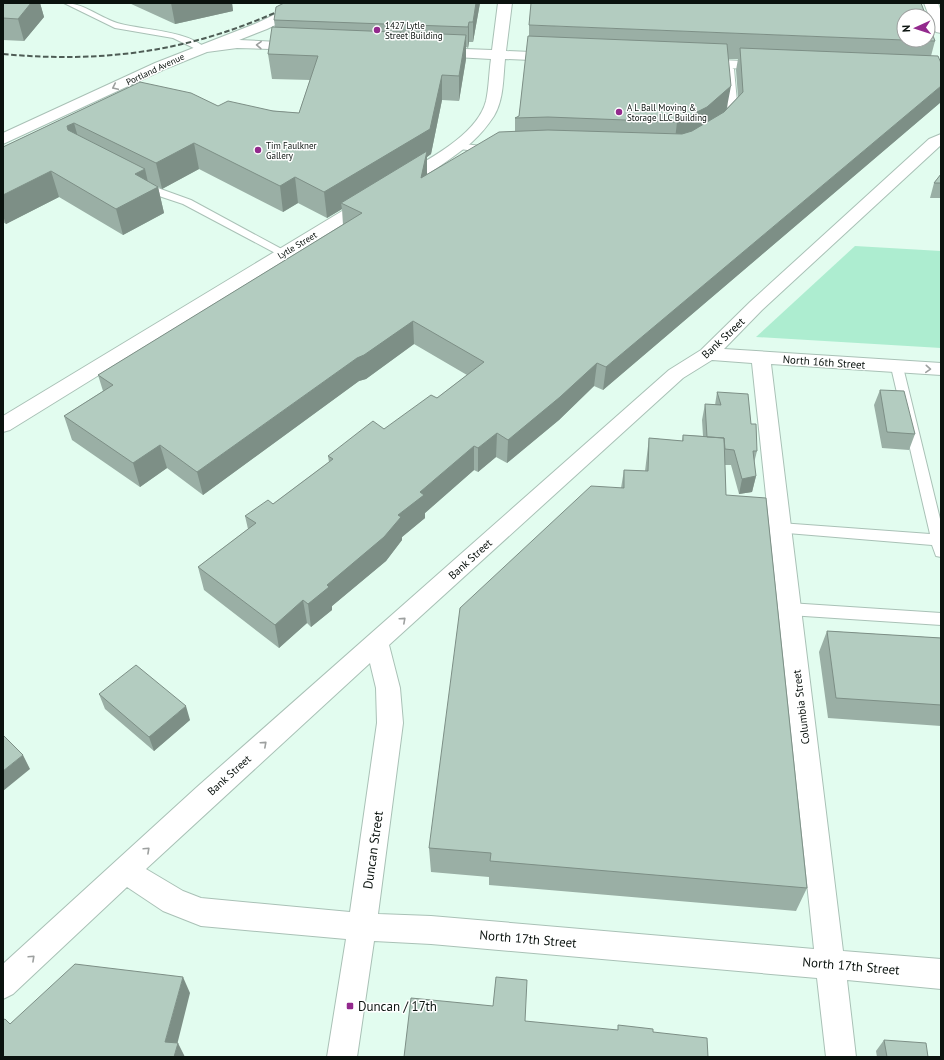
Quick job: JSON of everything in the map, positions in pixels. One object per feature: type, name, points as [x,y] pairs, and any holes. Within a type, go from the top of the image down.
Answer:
[{"type":"street","name":"Portland Avenue","points":[[3,139],[160,66],[262,26],[310,3]]},
{"type":"street","name":"Lytle Street","points":[[3,425],[387,190],[457,146],[475,131],[490,111],[493,102],[505,3]]},
{"type":"street","points":[[931,3],[941,28]]},
{"type":"street","points":[[202,49],[237,44],[316,48]]},
{"type":"street","points":[[426,52],[570,58]]},
{"type":"street","points":[[689,63],[776,66]]},
{"type":"street","name":"Bank Street","points":[[3,984],[206,795],[676,374],[708,354],[762,300],[934,142],[941,138]]},
{"type":"street","name":"North 16th Street","points":[[708,354],[941,369]]},
{"type":"street","name":"Columbia Street","points":[[760,357],[841,1057]]},
{"type":"street","name":"Duncan Street","points":[[342,1057],[362,927],[390,724],[388,688],[377,643]]},
{"type":"street","name":"North 17th Street","points":[[125,871],[173,901],[201,912],[362,927],[431,930],[941,974]]},
{"type":"lane","points":[[68,3],[118,26],[175,36],[202,49]]},
{"type":"lane","points":[[722,124],[733,113],[729,64]]},
{"type":"lane","points":[[457,146],[499,150]]},
{"type":"lane","points":[[133,180],[154,191],[187,202],[283,253]]},
{"type":"lane","points":[[780,528],[940,544],[897,366]]},
{"type":"lane","points":[[789,608],[941,619]]},
{"type":"green space","points":[[855,246],[941,251],[941,348],[756,337]]},
{"type":"building","points":[[3,3],[31,3],[18,19],[3,18]]},
{"type":"building","points":[[284,3],[476,3],[473,22],[469,22],[468,27],[274,20],[276,7]]},
{"type":"building","points":[[531,3],[921,3],[923,8],[896,8],[896,40],[529,25]]},
{"type":"building","points":[[272,27],[466,35],[459,76],[442,75],[430,129],[324,192],[295,177],[280,186],[194,143],[156,163],[74,123],[67,126],[68,130],[145,169],[135,174],[158,187],[116,209],[51,171],[3,195],[3,147],[140,82],[191,93],[218,106],[228,101],[273,111],[299,113],[318,56],[268,54]]},
{"type":"building","points":[[528,36],[727,44],[731,86],[707,107],[677,122],[548,117],[515,118],[519,116]]},
{"type":"building","points":[[740,48],[938,56],[941,63],[941,86],[606,367],[597,363],[560,397],[508,440],[497,433],[478,448],[474,446],[420,492],[424,495],[398,515],[401,517],[384,537],[327,585],[329,587],[308,604],[303,600],[275,625],[198,567],[256,523],[245,516],[268,500],[273,504],[333,459],[328,456],[373,421],[384,429],[431,395],[437,398],[484,362],[413,321],[364,355],[357,358],[197,472],[160,445],[133,463],[64,416],[113,385],[98,375],[362,213],[341,203],[427,151],[421,178],[499,132],[548,130],[682,134],[692,131],[724,112],[743,92]]},
{"type":"building","points":[[941,174],[941,183],[934,183]]},
{"type":"building","points":[[880,390],[904,391],[915,434],[887,432]]},
{"type":"building","points":[[717,392],[748,394],[751,424],[756,424],[757,451],[753,451],[756,476],[742,479],[734,450],[725,449],[724,438],[707,437],[705,404],[721,405]]},
{"type":"building","points":[[683,435],[724,438],[726,495],[766,498],[807,888],[490,861],[491,853],[429,848],[460,608],[591,486],[624,488],[624,470],[648,471],[649,438],[683,441]]},
{"type":"building","points":[[827,631],[941,638],[941,705],[836,698]]},
{"type":"building","points":[[136,665],[186,706],[149,737],[99,694]]},
{"type":"building","points":[[3,735],[23,755],[3,771]]},
{"type":"building","points":[[75,964],[183,977],[165,1042],[178,1043],[174,1057],[3,1057],[3,1020],[5,1019],[10,1024]]},
{"type":"building","points":[[496,977],[527,980],[525,1021],[618,1030],[618,1025],[653,1029],[653,1032],[707,1038],[708,1057],[404,1057],[411,998],[493,1006]]},
{"type":"building","points":[[884,1040],[926,1043],[928,1057],[887,1057]]},
{"type":"railway","points":[[3,54],[42,57],[80,57],[117,55],[153,50],[224,32],[260,19],[296,3]]},
{"type":"place","name":"1427 Lytle Street Building","points":[[377,30]]},
{"type":"place","name":"A L Ball Moving & Storage LLC Building","points":[[619,112]]},
{"type":"place","name":"Tim Faulkner Gallery","points":[[258,150]]},
{"type":"place","name":"Duncan / 17th","points":[[350,1006]]}]
